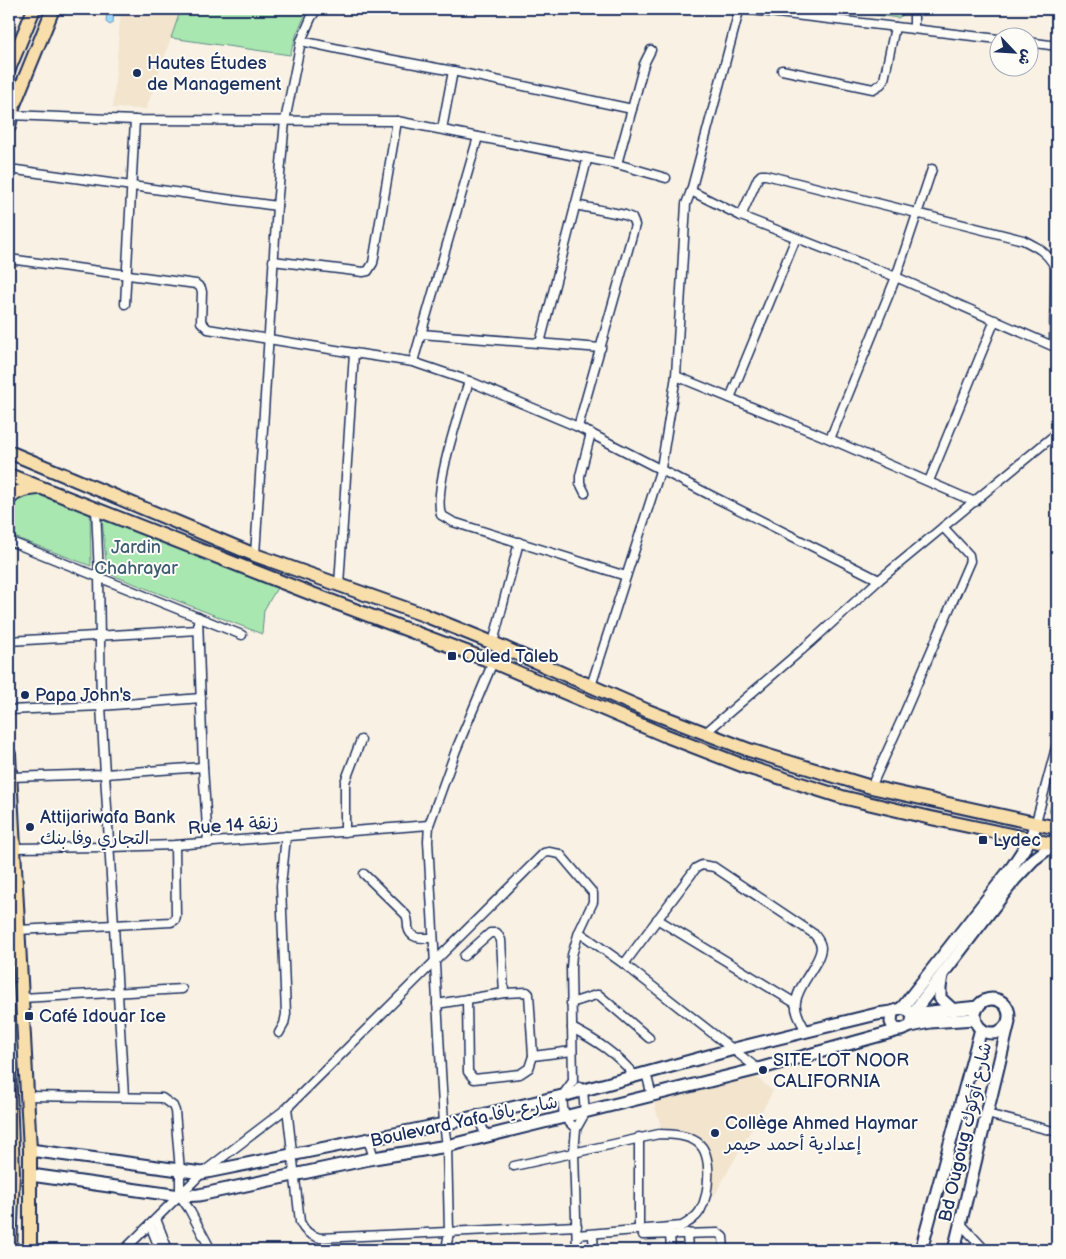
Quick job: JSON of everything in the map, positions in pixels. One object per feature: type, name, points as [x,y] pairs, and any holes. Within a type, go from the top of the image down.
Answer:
[{"type":"main road","points":[[9,69],[34,9]]},
{"type":"main road","points":[[10,121],[54,9]]},
{"type":"main road","points":[[9,452],[256,555],[424,615],[704,734],[786,762],[871,787],[1057,828]]},
{"type":"main road","points":[[9,475],[307,592],[493,662],[671,738],[744,766],[842,797],[931,818],[1031,838],[1056,841]]},
{"type":"main road","points":[[9,499],[24,489],[40,488]]},
{"type":"main road","points":[[9,754],[11,848],[28,1096],[31,1175],[30,1250]]},
{"type":"main road","points":[[9,1066],[11,1147],[10,1250]]},
{"type":"street","points":[[256,555],[273,261],[285,121],[301,41],[317,9]]},
{"type":"street","points":[[591,686],[661,468],[676,376],[686,204],[739,11],[742,9],[988,38]]},
{"type":"street","points":[[914,9],[914,28]]},
{"type":"street","points":[[782,70],[873,90],[884,80],[895,27]]},
{"type":"street","points":[[301,41],[632,109]]},
{"type":"street","points":[[1038,43],[1057,46]]},
{"type":"street","points":[[617,164],[644,64],[652,50]]},
{"type":"street","points":[[442,129],[453,71]]},
{"type":"street","points":[[125,304],[135,120]]},
{"type":"street","points":[[10,121],[397,121],[587,160],[617,164],[666,178]]},
{"type":"street","points":[[273,261],[363,272],[368,271],[373,263],[397,121]]},
{"type":"street","points":[[414,362],[478,137]]},
{"type":"street","points":[[540,343],[587,160]]},
{"type":"street","points":[[9,169],[277,206]]},
{"type":"street","points":[[830,439],[896,277],[932,169]]},
{"type":"street","points":[[691,191],[741,216],[896,277],[1056,347],[1055,267],[1050,257],[1039,248],[1023,240],[761,175],[741,216]]},
{"type":"street","points":[[575,205],[625,215],[632,218],[635,225],[578,426]]},
{"type":"street","points":[[730,398],[796,238]]},
{"type":"street","points":[[9,259],[196,284],[201,288],[202,292],[201,322],[205,327],[414,362],[469,381],[578,426],[879,580]]},
{"type":"street","points":[[929,481],[995,320]]},
{"type":"street","points":[[421,334],[601,348]]},
{"type":"street","points":[[339,585],[354,353]]},
{"type":"street","points":[[676,376],[830,439],[975,502]]},
{"type":"street","points":[[469,381],[439,494],[438,506],[441,515],[453,522],[626,576]]},
{"type":"street","points":[[585,493],[580,483],[580,476],[591,433]]},
{"type":"street","points":[[704,734],[879,580],[1057,434]]},
{"type":"street","points":[[96,508],[101,706],[124,1096]]},
{"type":"street","points":[[871,787],[970,561],[969,555],[943,527]]},
{"type":"street","points":[[9,541],[242,635]]},
{"type":"street","points":[[493,643],[519,542]]},
{"type":"street","points":[[198,617],[203,767],[208,842]]},
{"type":"street","points":[[9,641],[198,630]]},
{"type":"street","points":[[446,1250],[449,1232],[447,1146],[434,962],[428,841],[429,825],[456,750],[493,662]]},
{"type":"street","points":[[9,710],[101,706],[201,698]]},
{"type":"street","points":[[345,832],[346,782],[361,740]]},
{"type":"street","points":[[906,1015],[1031,838],[1057,744]]},
{"type":"street","points":[[10,777],[105,774],[203,767]]},
{"type":"street","name":"Rue 14 زنقة","points":[[11,848],[174,844],[429,825]]},
{"type":"street","points":[[279,1033],[284,1024],[286,1014],[281,886],[286,836]]},
{"type":"street","points":[[899,1030],[894,1028],[891,1022],[906,1015],[942,974],[1015,879],[1033,860],[1056,841]]},
{"type":"street","points":[[18,930],[171,922],[175,920],[174,844]]},
{"type":"street","points":[[126,1249],[202,1173],[287,1108],[544,853],[549,852],[560,854],[593,893],[593,902],[579,932],[572,955],[573,1080],[562,1096],[564,1117],[576,1129]]},
{"type":"street","points":[[624,964],[696,868],[702,865],[714,867],[814,934],[820,941],[819,955],[795,1003],[806,1032]]},
{"type":"street","points":[[364,874],[406,914],[409,931],[412,935],[417,938],[433,938]]},
{"type":"street","points":[[657,920],[795,1003]]},
{"type":"street","points":[[579,932],[624,964],[758,1069]]},
{"type":"street","points":[[464,956],[490,933],[497,933],[501,940],[504,993]]},
{"type":"street","points":[[942,974],[940,998],[953,1010]]},
{"type":"street","points":[[22,998],[182,989]]},
{"type":"street","points":[[437,1004],[467,999],[504,993],[525,991],[529,994],[533,1056],[529,1068],[520,1074],[474,1079],[468,1072],[467,999]]},
{"type":"street","points":[[571,1003],[596,995],[600,996],[649,1038]]},
{"type":"street","points":[[985,1000],[1002,1001],[1009,1010],[1009,1022],[1002,1031],[997,1033],[986,1032],[978,1024],[975,1014],[978,1007],[985,1000]]},
{"type":"street","name":"Boulevard Yafa شارع يافا","points":[[906,1015],[978,1007]]},
{"type":"street","name":"Boulevard Yafa شارع يافا","points":[[30,1150],[202,1173],[444,1124],[562,1096],[734,1049],[877,1014],[906,1015],[978,1024]]},
{"type":"street","name":"Boulevard Yafa شارع يافا","points":[[31,1175],[180,1196],[199,1195],[374,1158],[447,1146],[652,1096],[908,1028],[906,1015]]},
{"type":"street","name":"Bd Ougoug شارع أوكوك","points":[[954,1250],[1009,1022]]},
{"type":"street","name":"Bd Ougoug شارع أوكوك","points":[[921,1250],[978,1024]]},
{"type":"street","points":[[572,1028],[604,1046],[641,1075],[652,1096]]},
{"type":"street","points":[[533,1056],[572,1050]]},
{"type":"street","points":[[573,1080],[582,1090],[585,1113],[576,1129],[574,1152],[578,1250]]},
{"type":"street","points":[[28,1096],[162,1098],[173,1106],[180,1171],[180,1196],[211,1250]]},
{"type":"street","points":[[287,1108],[300,1222],[304,1230],[310,1235],[320,1238],[577,1226]]},
{"type":"street","points":[[987,1114],[1057,1132]]},
{"type":"street","points":[[477,1115],[486,1136]]},
{"type":"street","points":[[514,1166],[639,1137],[671,1134],[696,1142],[704,1150],[708,1162],[704,1202],[699,1212],[691,1221],[682,1226],[577,1236]]},
{"type":"street","points":[[639,1137],[639,1230]]},
{"type":"street","points":[[368,1139],[374,1158]]},
{"type":"street","points":[[153,1222],[160,1250]]},
{"type":"street","points":[[153,1222],[168,1250]]},
{"type":"street","points":[[960,1224],[985,1250]]},
{"type":"street","points":[[687,1233],[688,1250]]},
{"type":"street","points":[[670,1234],[671,1250]]},
{"type":"street","points":[[577,1236],[720,1234],[724,1238],[724,1250]]},
{"type":"street","points":[[593,1237],[594,1250]]},
{"type":"shaded area","name":"Hautes Études de Management","points":[[121,9],[181,9],[146,109],[113,108]]},
{"type":"shaded area","name":"Collège Ahmed Haymar إعدادية أحمد حيمر","points":[[755,1076],[773,1091],[714,1196],[709,1151],[706,1144],[702,1139],[661,1127],[654,1103]]},
{"type":"green space","points":[[181,9],[308,9],[290,55],[171,38]]},
{"type":"green space","points":[[832,9],[905,9],[903,15],[898,18]]},
{"type":"green space","points":[[37,492],[90,511],[91,566],[9,535],[9,501]]},
{"type":"green space","name":"Jardin Chahrayar","points":[[102,518],[277,588],[264,610],[262,634],[107,573]]},
{"type":"green space","points":[[1057,783],[1057,809],[1056,815],[1049,812]]},
{"type":"water","points":[[107,9],[114,9],[113,23],[110,25],[106,22]]},
{"type":"place","name":"Hautes Études de Management","points":[[137,73]]},
{"type":"place","name":"Ouled Taleb","points":[[452,656]]},
{"type":"place","name":"Papa John's","points":[[25,695]]},
{"type":"place","name":"Attijariwafa Bank التجاري وفا بنك","points":[[30,827]]},
{"type":"place","name":"Lydec","points":[[983,840]]},
{"type":"place","name":"Café Idouar Ice","points":[[29,1016]]},
{"type":"place","name":"SITE LOT NOOR CALIFORNIA","points":[[763,1070]]},
{"type":"place","name":"Collège Ahmed Haymar إعدادية أحمد حيمر","points":[[715,1133]]}]
